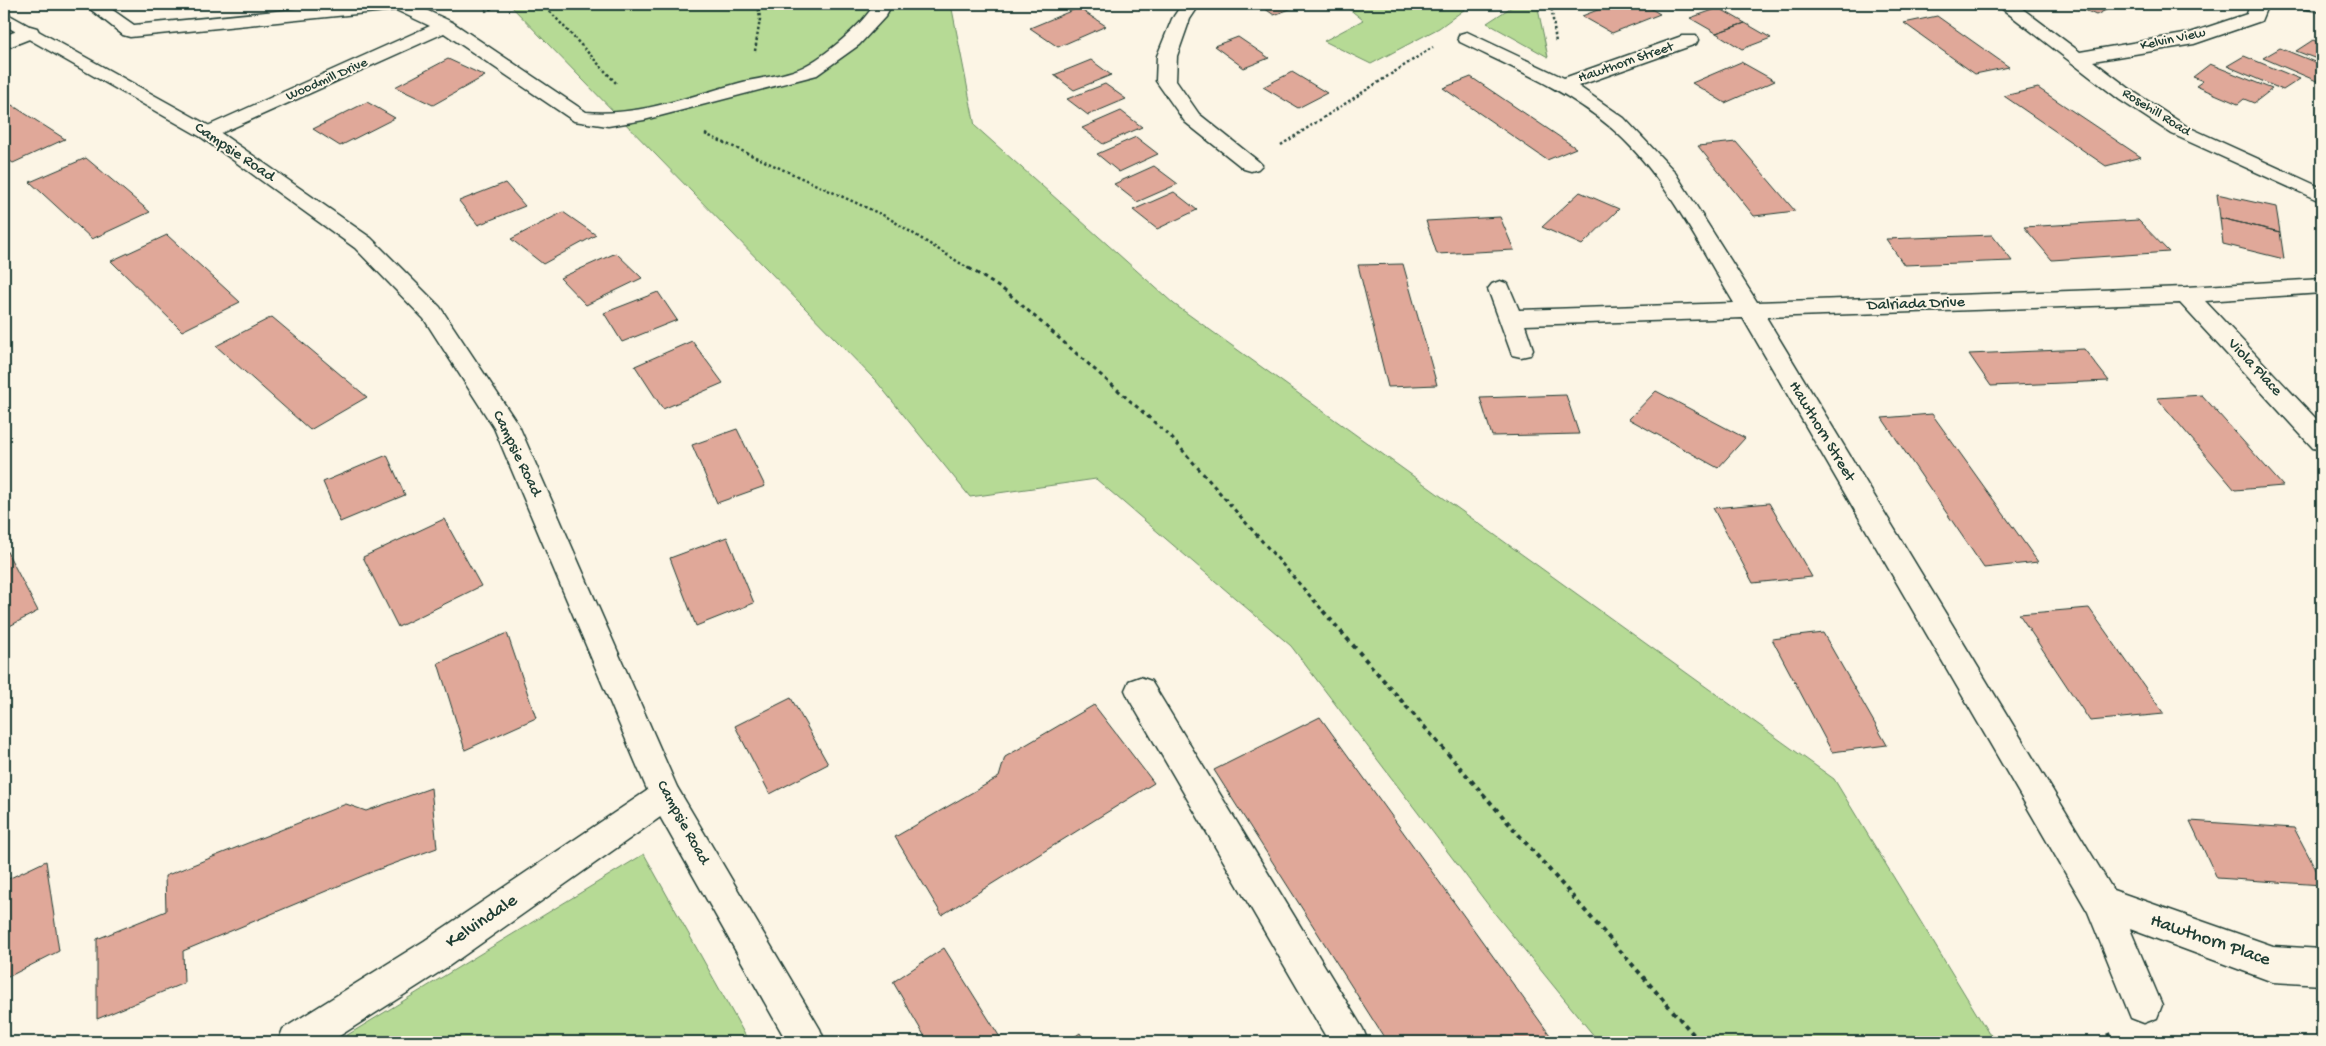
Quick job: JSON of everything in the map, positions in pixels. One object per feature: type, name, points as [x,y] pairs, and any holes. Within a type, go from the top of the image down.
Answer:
[{"type":"street","points":[[93,4],[130,31],[399,4],[445,26],[581,117],[608,120],[644,114],[810,71],[852,41],[879,12],[883,4]]},
{"type":"street","points":[[1191,4],[1181,19],[1167,56],[1166,81],[1192,118],[1251,165]]},
{"type":"street","name":"Rosehill Road","points":[[2004,4],[2127,96],[2179,130],[2322,196]]},
{"type":"street","name":"Kelvin View","points":[[2077,58],[2194,38],[2255,17],[2259,4]]},
{"type":"street","points":[[2309,4],[2322,6]]},
{"type":"street","name":"Campsie Road","points":[[4,18],[208,133],[363,243],[432,313],[506,426],[665,796],[807,1042]]},
{"type":"street","name":"Woodmill Drive","points":[[208,133],[445,26]]},
{"type":"street","points":[[4,43],[30,32]]},
{"type":"street","name":"Hawthorn Street","points":[[1467,38],[1563,85],[1617,122],[1667,175],[1750,310],[2044,809],[2101,902]]},
{"type":"street","name":"Hawthorn Street","points":[[1563,85],[1689,40]]},
{"type":"street","name":"Dalriada Drive","points":[[1510,318],[2186,295],[2322,286]]},
{"type":"street","points":[[1500,289],[1521,349]]},
{"type":"street","name":"Viola Place","points":[[2186,295],[2322,441]]},
{"type":"street","points":[[1140,690],[1350,1042]]},
{"type":"street","name":"Kelvindale","points":[[296,1042],[354,1008],[525,894],[665,796]]},
{"type":"street","points":[[2101,902],[2144,1005]]},
{"type":"street","name":"Hawthorn Place","points":[[2101,902],[2273,964],[2322,967]]},
{"type":"path","points":[[543,4],[644,114],[716,137],[887,217],[1008,293],[1171,437],[1700,1042]]},
{"type":"path","points":[[1483,10],[1490,4]]},
{"type":"path","points":[[1251,165],[1438,43]]},
{"type":"green space","points":[[509,4],[951,4],[975,126],[1174,304],[1834,779],[1989,1034],[2020,1042],[1599,1042],[1492,910],[1291,646],[1096,479],[970,497],[876,381]]},
{"type":"green space","points":[[1343,4],[1472,4],[1439,28],[1371,64],[1324,41],[1363,20]]},
{"type":"green space","points":[[1516,4],[1537,4],[1548,57],[1487,23]]},
{"type":"green space","points":[[644,854],[749,1042],[336,1042]]},
{"type":"building","points":[[1258,4],[1295,4],[1298,6],[1274,15]]},
{"type":"building","points":[[1613,4],[1643,4],[1660,14],[1612,33],[1582,16]]},
{"type":"building","points":[[2071,4],[2118,4],[2096,15]]},
{"type":"building","points":[[1078,8],[1106,26],[1058,47],[1030,28]]},
{"type":"building","points":[[1719,8],[1745,23],[1716,33],[1690,18]]},
{"type":"building","points":[[1937,16],[2009,67],[1975,74],[1904,23]]},
{"type":"building","points":[[1745,23],[1771,38],[1742,49],[1716,33]]},
{"type":"building","points":[[1238,37],[1269,58],[1244,68],[1214,46]]},
{"type":"building","points":[[2313,40],[2322,44],[2322,61],[2296,51]]},
{"type":"building","points":[[2280,48],[2322,65],[2322,80],[2319,82],[2263,58]]},
{"type":"building","points":[[2244,56],[2300,79],[2283,90],[2227,66]]},
{"type":"building","points":[[448,59],[485,76],[433,105],[395,87]]},
{"type":"building","points":[[1091,60],[1111,75],[1074,90],[1054,75]]},
{"type":"building","points":[[1741,62],[1775,81],[1725,103],[1692,83]]},
{"type":"building","points":[[2210,64],[2272,89],[2254,103],[2244,99],[2238,104],[2196,86],[2203,81],[2193,77]]},
{"type":"building","points":[[1292,72],[1327,93],[1298,108],[1263,87]]},
{"type":"building","points":[[1471,77],[1576,148],[1547,160],[1443,88]]},
{"type":"building","points":[[1105,84],[1126,99],[1088,115],[1067,99]]},
{"type":"building","points":[[2038,88],[2141,157],[2106,166],[2004,96]]},
{"type":"building","points":[[4,100],[65,139],[13,163],[4,157]]},
{"type":"building","points":[[367,102],[395,118],[340,146],[313,129]]},
{"type":"building","points":[[1121,111],[1142,127],[1103,144],[1082,128]]},
{"type":"building","points":[[1136,137],[1158,154],[1119,172],[1097,154]]},
{"type":"building","points":[[1736,142],[1795,211],[1754,216],[1698,146]]},
{"type":"building","points":[[86,158],[150,212],[92,239],[30,182]]},
{"type":"building","points":[[1154,166],[1178,184],[1137,202],[1114,184]]},
{"type":"building","points":[[505,183],[525,206],[478,225],[459,201]]},
{"type":"building","points":[[1174,192],[1197,210],[1157,229],[1133,210]]},
{"type":"building","points":[[1580,192],[1619,209],[1582,245],[1542,227]]},
{"type":"building","points":[[2217,194],[2276,207],[2280,232],[2220,218]]},
{"type":"building","points":[[563,212],[596,235],[543,264],[511,239]]},
{"type":"building","points":[[1500,217],[1514,250],[1437,254],[1426,221]]},
{"type":"building","points":[[2220,218],[2280,232],[2284,259],[2223,244]]},
{"type":"building","points":[[2138,220],[2169,252],[2052,260],[2024,227]]},
{"type":"building","points":[[167,235],[240,302],[182,331],[111,261]]},
{"type":"building","points":[[1992,235],[2012,261],[1904,265],[1886,239]]},
{"type":"building","points":[[616,253],[642,278],[586,305],[560,278]]},
{"type":"building","points":[[1403,264],[1437,385],[1388,387],[1358,265]]},
{"type":"building","points":[[658,292],[677,320],[622,342],[604,313]]},
{"type":"building","points":[[272,317],[367,397],[310,430],[216,346]]},
{"type":"building","points":[[692,341],[723,383],[663,409],[635,366]]},
{"type":"building","points":[[2084,349],[2109,381],[1991,386],[1969,354]]},
{"type":"building","points":[[1656,391],[1745,438],[1718,468],[1629,419]]},
{"type":"building","points":[[1566,395],[1579,434],[1492,436],[1480,398]]},
{"type":"building","points":[[2202,395],[2283,486],[2235,490],[2157,398]]},
{"type":"building","points":[[1932,414],[2038,562],[1984,568],[1882,418]]},
{"type":"building","points":[[737,429],[765,486],[717,503],[692,445]]},
{"type":"building","points":[[387,455],[405,495],[340,522],[323,482]]},
{"type":"building","points":[[1769,503],[1812,577],[1753,583],[1713,508]]},
{"type":"building","points":[[444,519],[481,586],[398,627],[363,557]]},
{"type":"building","points":[[727,537],[754,603],[696,626],[670,558]]},
{"type":"building","points":[[4,546],[38,611],[4,629]]},
{"type":"building","points":[[2089,608],[2164,714],[2090,721],[2019,614]]},
{"type":"building","points":[[507,633],[536,718],[465,750],[438,663]]},
{"type":"building","points":[[1823,633],[1887,745],[1832,752],[1772,639]]},
{"type":"building","points":[[791,698],[828,764],[770,794],[735,726]]},
{"type":"building","points":[[1094,705],[1154,783],[942,915],[895,837],[999,777],[1005,757]]},
{"type":"building","points":[[1320,717],[1555,1042],[1387,1042],[1214,770]]},
{"type":"building","points":[[431,788],[437,848],[374,871],[183,951],[184,983],[97,1019],[97,939],[166,911],[165,876],[346,804],[366,811]]},
{"type":"building","points":[[2190,821],[2294,828],[2322,881],[2322,885],[2217,878]]},
{"type":"building","points":[[46,861],[59,951],[4,979],[4,881]]},
{"type":"building","points":[[944,948],[1003,1042],[928,1042],[893,982]]},
{"type":"building","points":[[1080,1033],[1086,1042],[1067,1042]]}]
